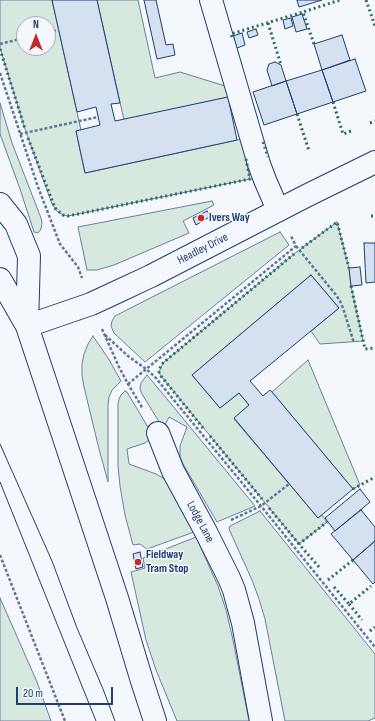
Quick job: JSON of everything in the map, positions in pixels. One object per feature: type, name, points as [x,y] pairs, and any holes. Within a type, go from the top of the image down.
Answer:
[{"type":"street","points":[[211,0],[259,164],[278,210]]},
{"type":"street","name":"Headley Drive","points":[[27,326],[91,304],[151,276],[278,210],[375,162]]},
{"type":"street","points":[[0,204],[16,224],[29,256],[27,326]]},
{"type":"street","points":[[0,278],[27,326],[117,598],[155,721]]},
{"type":"street","name":"Lodge Lane","points":[[158,433],[173,471],[229,578],[243,623],[261,721]]},
{"type":"path","points":[[0,44],[16,40]]},
{"type":"path","points":[[0,73],[38,187],[60,244],[78,267]]},
{"type":"path","points":[[20,134],[98,117]]},
{"type":"path","points":[[278,210],[296,246],[340,301],[354,343]]},
{"type":"path","points":[[128,384],[296,246]]},
{"type":"path","points":[[158,433],[128,384],[105,335],[128,356],[155,377],[375,647]]},
{"type":"path","points":[[206,532],[261,506],[289,484]]},
{"type":"path","points":[[0,555],[65,721]]},
{"type":"shaded area","points":[[0,0],[52,0],[56,16],[16,16],[16,56],[56,56],[56,18],[81,130],[76,131],[85,173],[242,139],[250,179],[68,216],[63,215],[58,212],[52,204],[25,129],[0,48]]},
{"type":"shaded area","points":[[97,0],[138,0],[155,78],[180,72],[225,86],[228,97],[124,120]]},
{"type":"shaded area","points":[[0,103],[12,143],[41,218],[41,229],[38,233],[34,232],[0,134]]},
{"type":"shaded area","points":[[212,201],[214,205],[183,221],[189,233],[114,265],[97,270],[87,270],[78,227]]},
{"type":"shaded area","points":[[337,222],[349,268],[351,286],[363,341],[320,344],[311,331],[339,308],[311,275],[192,375],[220,408],[239,393],[249,405],[234,419],[318,518],[322,515],[327,522],[299,544],[159,372],[163,363],[294,254]]},
{"type":"shaded area","points":[[280,232],[289,245],[145,362],[114,333],[111,326],[115,316]]},
{"type":"shaded area","points":[[93,336],[121,381],[112,390],[109,397],[108,482],[82,375],[84,354]]},
{"type":"shaded area","points":[[308,360],[360,485],[353,489],[272,392]]},
{"type":"shaded area","points":[[147,375],[255,506],[217,522],[180,457],[180,446],[187,427],[169,417],[165,425],[161,425],[140,389],[141,383]]},
{"type":"shaded area","points":[[125,391],[152,434],[152,438],[145,443],[127,449],[129,464],[163,478],[194,532],[147,549],[140,544],[133,545],[125,515],[120,486],[118,466],[118,404],[121,395]]},
{"type":"shaded area","points":[[260,511],[375,654],[375,718],[368,721],[285,721],[265,619],[252,580],[229,529],[230,526]]},
{"type":"shaded area","points":[[196,537],[218,586],[226,610],[249,721],[177,721],[156,670],[146,640],[131,572],[145,568],[143,558]]},
{"type":"shaded area","points":[[0,598],[37,682],[51,721],[0,721]]},
{"type":"building","points":[[52,0],[97,0],[120,103],[111,104],[115,121],[228,97],[237,140],[85,173],[76,131],[100,125],[96,107],[77,112]]},
{"type":"building","points":[[144,0],[156,0],[166,45],[173,44],[175,55],[157,59]]},
{"type":"building","points":[[297,0],[322,0],[299,7]]},
{"type":"building","points":[[302,14],[307,29],[296,32],[292,17]]},
{"type":"building","points":[[291,18],[293,26],[285,29],[283,20]]},
{"type":"building","points":[[256,29],[258,35],[249,38],[247,32]]},
{"type":"building","points":[[242,33],[245,45],[237,48],[233,36]]},
{"type":"building","points":[[342,35],[350,60],[322,70],[314,44]]},
{"type":"building","points":[[355,59],[366,91],[333,102],[322,70]]},
{"type":"building","points":[[275,62],[281,65],[286,81],[272,86],[267,70],[269,64]]},
{"type":"building","points":[[322,70],[333,102],[297,114],[286,81]]},
{"type":"building","points":[[286,81],[297,114],[264,125],[253,92]]},
{"type":"building","points":[[207,211],[211,216],[196,225],[193,218]]},
{"type":"building","points":[[364,243],[375,243],[375,282],[366,283]]},
{"type":"building","points":[[360,267],[362,285],[351,286],[349,268]]},
{"type":"building","points":[[311,275],[339,308],[250,381],[263,396],[270,390],[272,392],[353,489],[318,518],[234,418],[249,405],[239,393],[220,408],[192,375]]},
{"type":"building","points":[[360,489],[370,502],[335,531],[325,518]]},
{"type":"building","points":[[361,510],[375,527],[375,541],[353,560],[331,534]]},
{"type":"building","points":[[375,541],[375,582],[373,584],[353,560]]},
{"type":"building","points":[[140,552],[143,567],[136,569],[133,554]]},
{"type":"tram line","points":[[0,444],[52,561],[77,628],[115,721]]},
{"type":"tram line","points":[[0,482],[96,721]]},
{"type":"hedge","points":[[314,44],[303,12],[340,0]]},
{"type":"hedge","points":[[366,0],[375,26]]},
{"type":"hedge","points":[[232,37],[231,34],[303,12]]},
{"type":"hedge","points":[[268,23],[281,65]]},
{"type":"hedge","points":[[0,49],[25,129]]},
{"type":"hedge","points":[[333,102],[343,134],[351,131]]},
{"type":"hedge","points":[[297,114],[309,151]]},
{"type":"hedge","points":[[370,123],[375,121]]},
{"type":"hedge","points":[[28,138],[55,208],[63,215],[68,216],[250,179],[246,159]]},
{"type":"hedge","points":[[263,142],[268,157]]},
{"type":"hedge","points":[[302,248],[337,222],[349,268]]},
{"type":"hedge","points":[[203,428],[161,376],[159,372],[160,368],[163,363],[294,254]]},
{"type":"hedge","points":[[351,286],[365,349],[375,348]]},
{"type":"hedge","points":[[210,436],[262,499]]},
{"type":"hedge","points":[[353,489],[375,477]]},
{"type":"hedge","points":[[269,508],[299,544]]},
{"type":"hedge","points":[[319,567],[299,544],[327,522]]},
{"type":"hedge","points":[[328,580],[353,560]]},
{"type":"hedge","points":[[334,587],[349,604],[371,586]]},
{"type":"hedge","points":[[349,604],[362,620]]},
{"type":"hedge","points":[[370,631],[375,627]]},
{"type":"place","name":"Ivers Way","points":[[201,218]]},
{"type":"place","name":"Fieldway Tram Stop","points":[[138,562]]}]
